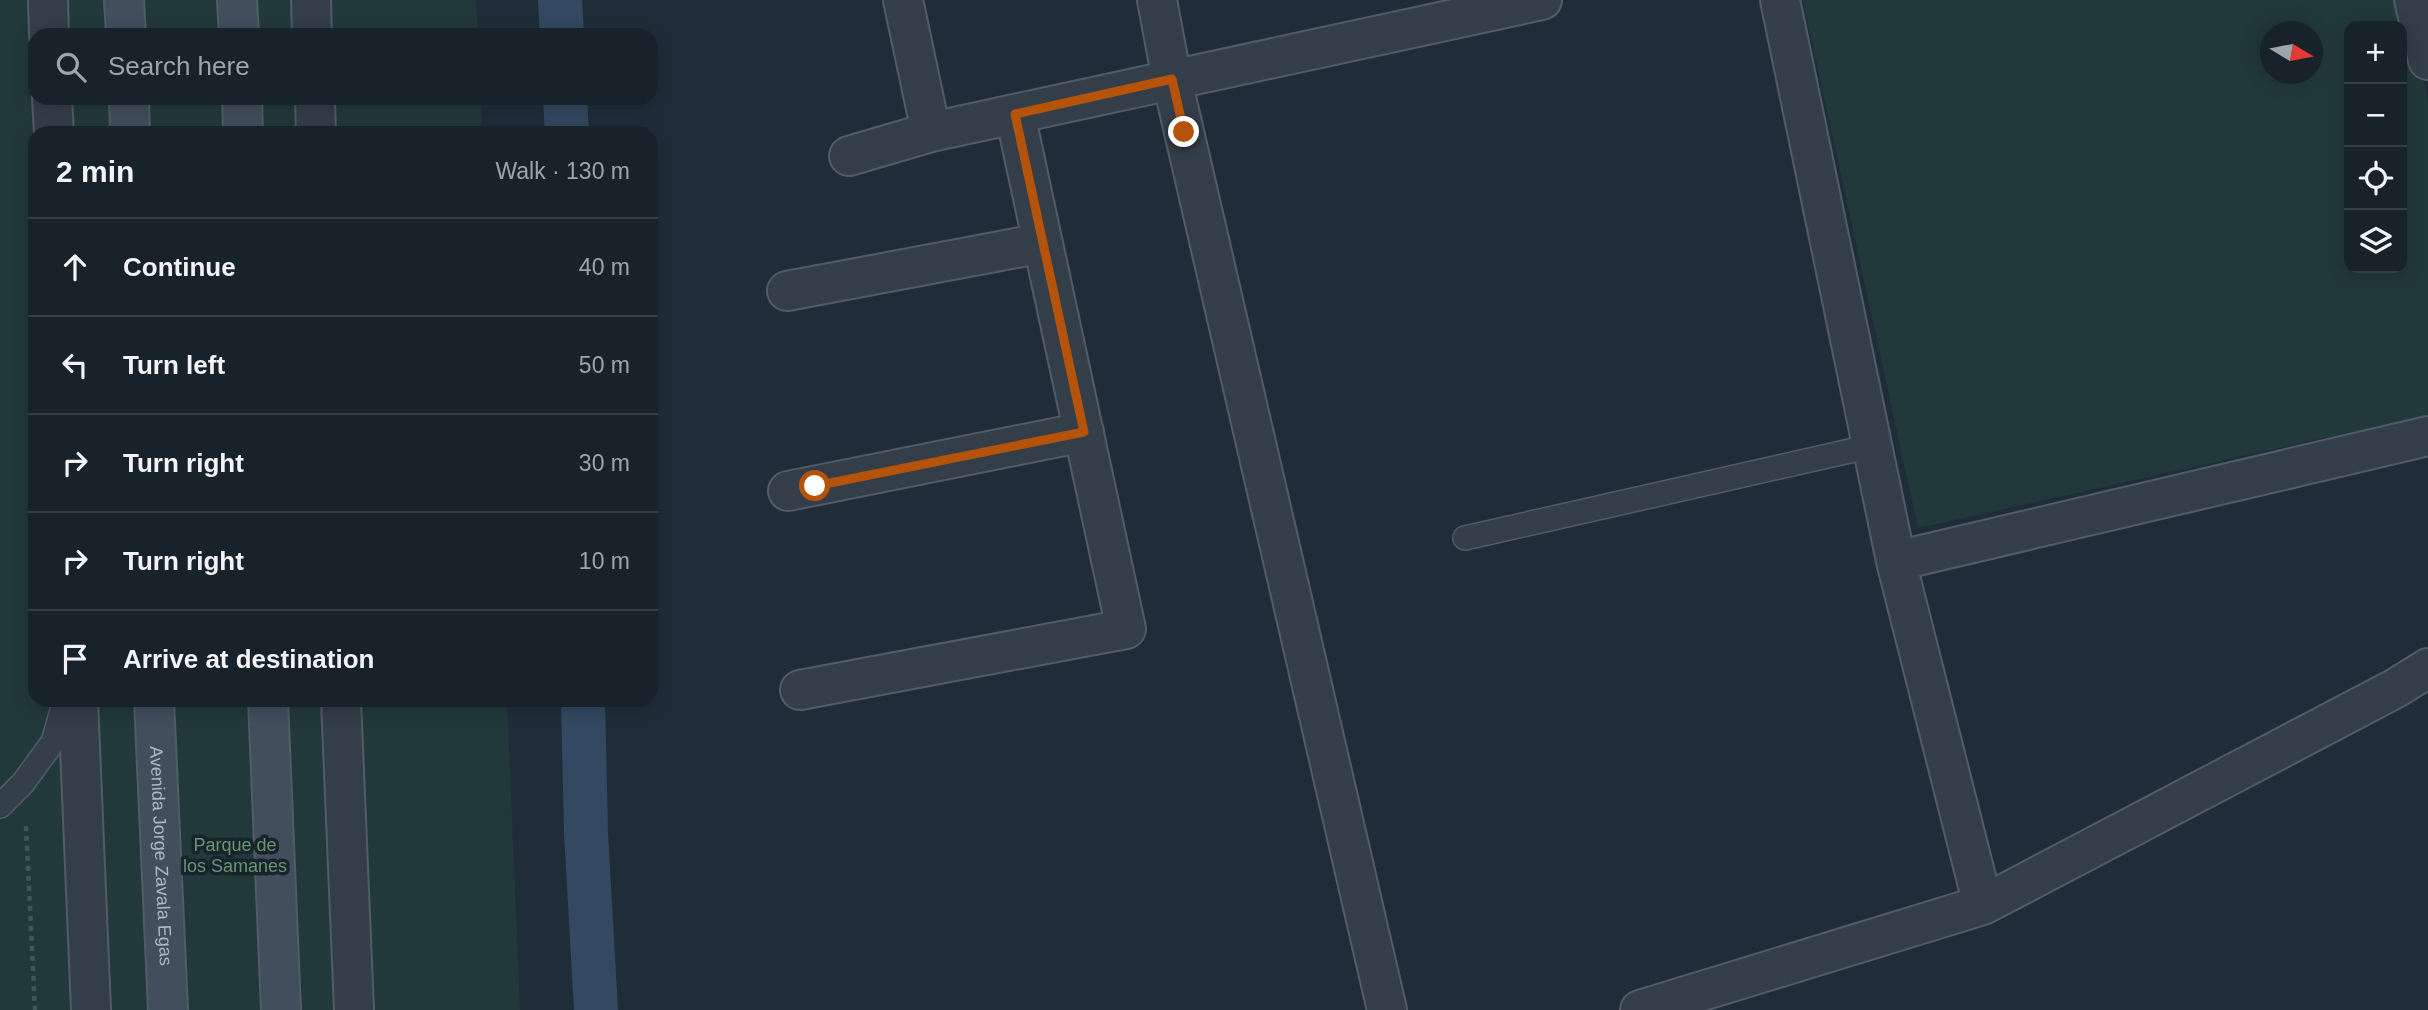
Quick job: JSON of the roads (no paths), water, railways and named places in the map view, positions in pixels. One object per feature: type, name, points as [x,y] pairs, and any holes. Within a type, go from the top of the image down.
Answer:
[{"type":"main road","points":[[124,0],[126,28]]},
{"type":"main road","points":[[237,0],[239,28]]},
{"type":"main road","points":[[129,105],[130,126]]},
{"type":"main road","points":[[242,105],[243,126]]},
{"type":"main road","name":"Avenida Jorge Zavala Egas","points":[[155,707],[168,1010]]},
{"type":"main road","points":[[268,707],[281,1010]]},
{"type":"street","points":[[48,0],[49,28]]},
{"type":"street","points":[[311,0],[312,28]]},
{"type":"street","points":[[902,0],[931,132]]},
{"type":"street","points":[[1157,0],[1172,79],[1387,1010]]},
{"type":"street","points":[[849,156],[931,132],[1542,0]]},
{"type":"street","points":[[1780,0],[1896,561],[1983,905]]},
{"type":"street","points":[[2414,0],[2428,60]]},
{"type":"street","points":[[52,105],[54,126]]},
{"type":"street","points":[[315,105],[316,126]]},
{"type":"street","points":[[800,690],[1126,629],[1015,114]]},
{"type":"street","points":[[787,291],[1043,243]]},
{"type":"street","points":[[788,491],[1084,432]]},
{"type":"street","points":[[1896,561],[2428,436]]},
{"type":"street","points":[[1640,1010],[1983,905],[2396,688],[2428,668]]},
{"type":"street","points":[[78,707],[91,1010]]},
{"type":"street","points":[[341,707],[354,1010]]},
{"type":"lane","points":[[1465,538],[1872,446]]},
{"type":"lane","points":[[0,806],[23,783],[53,742],[63,707]]},
{"type":"waterway","points":[[560,0],[562,28]]},
{"type":"waterway","points":[[565,105],[567,126]]},
{"type":"waterway","points":[[583,707],[586,833],[596,1010]]},
{"type":"park label","name":"Parque de los Samanes","points":[[235,855]]}]
